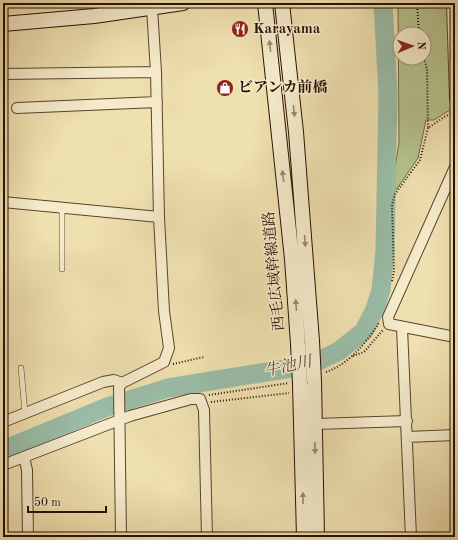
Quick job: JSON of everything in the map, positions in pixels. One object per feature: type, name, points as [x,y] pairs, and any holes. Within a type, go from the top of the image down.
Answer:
[{"type":"main road","points":[[3,24],[94,16],[182,3]]},
{"type":"main road","name":"西毛広域幹線道路","points":[[265,3],[292,259],[305,342],[317,377],[315,424],[317,537]]},
{"type":"main road","name":"西毛広域幹線道路","points":[[282,3],[296,132],[305,342],[296,386],[304,537]]},
{"type":"street","points":[[452,3],[455,98]]},
{"type":"street","points":[[120,387],[164,362],[168,348],[164,311],[159,217],[156,72],[160,6]]},
{"type":"street","points":[[3,74],[156,72]]},
{"type":"street","points":[[17,108],[157,102]]},
{"type":"street","points":[[455,167],[388,317],[389,324],[402,328],[455,337]]},
{"type":"street","points":[[3,202],[159,217]]},
{"type":"street","points":[[402,328],[411,537]]},
{"type":"street","points":[[3,422],[103,382],[114,380],[120,387],[119,418],[121,537]]},
{"type":"street","points":[[3,466],[119,418],[161,407],[201,401],[207,537]]},
{"type":"street","points":[[315,424],[407,421]]},
{"type":"street","points":[[407,437],[455,435]]},
{"type":"street","points":[[24,457],[27,470],[28,537]]},
{"type":"lane","points":[[62,208],[62,269]]},
{"type":"lane","points":[[22,368],[25,413]]},
{"type":"path","points":[[417,3],[418,26]]},
{"type":"path","points":[[392,283],[394,271],[392,205],[395,194],[420,160],[428,128],[426,66]]},
{"type":"path","points":[[428,128],[444,117],[455,112]]},
{"type":"path","points":[[317,377],[332,370],[352,356],[366,342],[379,324],[382,317]]},
{"type":"path","points":[[352,356],[364,352],[383,330],[390,331]]},
{"type":"path","points":[[164,362],[170,365],[204,357]]},
{"type":"path","points":[[201,401],[296,386]]},
{"type":"path","points":[[201,401],[212,394],[296,386]]},
{"type":"green space","points":[[398,3],[448,3],[453,108],[434,120],[426,120],[418,158],[396,190],[392,189],[399,142],[398,66],[432,66],[432,26],[398,26]]},
{"type":"waterway","name":"牛池川","points":[[3,450],[107,407],[168,388],[310,365],[339,351],[364,331],[375,309],[381,290],[385,251],[388,94],[383,3]]},
{"type":"place","name":"Karayama","points":[[240,29]]},
{"type":"place","name":"ビアンカ前橋","points":[[225,88]]}]
